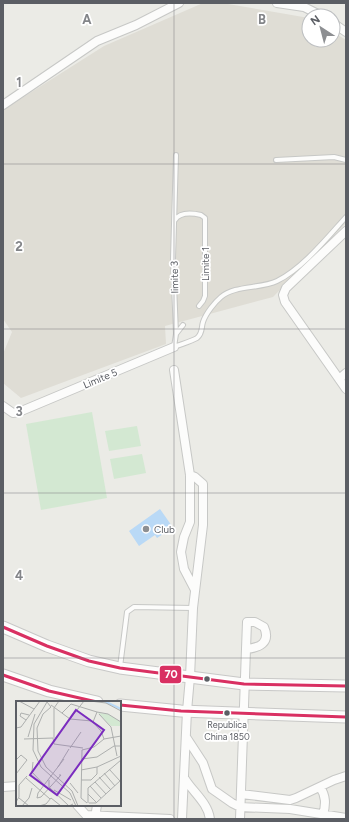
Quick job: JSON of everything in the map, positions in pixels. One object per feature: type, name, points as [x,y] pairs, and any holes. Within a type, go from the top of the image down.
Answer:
[{"type":"main road","points":[[3,627],[54,649],[89,661],[120,668],[244,684],[346,686]]},
{"type":"main road","points":[[3,675],[48,691],[93,701]]},
{"type":"main road","points":[[121,705],[187,711],[346,717]]},
{"type":"street","points":[[3,105],[97,41],[136,25],[179,3]]},
{"type":"street","points":[[277,3],[304,6],[308,8]]},
{"type":"street","points":[[346,231],[286,288],[283,295],[285,302],[346,388]]},
{"type":"street","name":"Limite 5","points":[[3,406],[13,413],[26,409],[174,347]]},
{"type":"street","points":[[174,370],[190,475],[190,522],[184,537],[181,552],[184,569],[195,591]]},
{"type":"street","points":[[339,379],[346,373]]},
{"type":"street","points":[[182,819],[193,608],[203,525],[203,488],[201,482],[190,475]]},
{"type":"street","points":[[240,819],[246,648]]},
{"type":"street","points":[[186,737],[203,763],[212,790],[240,807],[290,809],[346,818]]},
{"type":"street","points":[[240,794],[290,800],[346,776]]},
{"type":"street","points":[[185,779],[192,791],[207,808],[210,819]]},
{"type":"street","points":[[3,787],[16,786]]},
{"type":"street","points":[[320,787],[324,792],[325,801],[323,815]]},
{"type":"street","points":[[78,806],[86,814],[96,817],[170,819]]},
{"type":"street","points":[[96,817],[97,806]]},
{"type":"lane","name":"limite 3","points":[[174,347],[176,334],[173,259],[176,154]]},
{"type":"lane","points":[[276,160],[334,157],[346,160]]},
{"type":"lane","name":"Limite 1","points":[[174,220],[180,215],[195,214],[201,214],[205,220],[205,296],[199,306]]},
{"type":"lane","points":[[174,347],[189,341],[200,334],[203,330],[203,322],[211,308],[222,296],[239,289],[269,285],[288,275],[318,247],[346,217]]},
{"type":"lane","points":[[176,334],[183,325]]},
{"type":"lane","points":[[120,668],[127,612],[130,609],[134,607],[193,608]]},
{"type":"shaded area","points":[[203,3],[222,3],[301,17],[301,48],[341,48],[341,37],[346,40],[346,223],[273,297],[165,326],[166,344],[21,398],[3,383],[3,354],[12,332],[3,319],[3,110],[104,46]]},
{"type":"green space","points":[[92,412],[107,498],[41,510],[26,424]]},
{"type":"green space","points":[[137,426],[141,446],[109,451],[105,431]]},
{"type":"green space","points":[[142,454],[146,473],[114,479],[110,459]]},
{"type":"water","points":[[160,509],[174,529],[157,538],[155,535],[139,546],[129,531]]},
{"type":"transit line","name":"70","points":[[3,627],[47,646],[89,661],[120,668],[244,684],[346,686]]},
{"type":"transit line","name":"70","points":[[3,675],[49,691],[93,701]]},
{"type":"transit line","name":"70","points":[[121,705],[181,711],[346,717]]},
{"type":"place","name":"Club","points":[[146,529]]},
{"type":"place","name":"Republica China 1850","points":[[227,713]]}]
